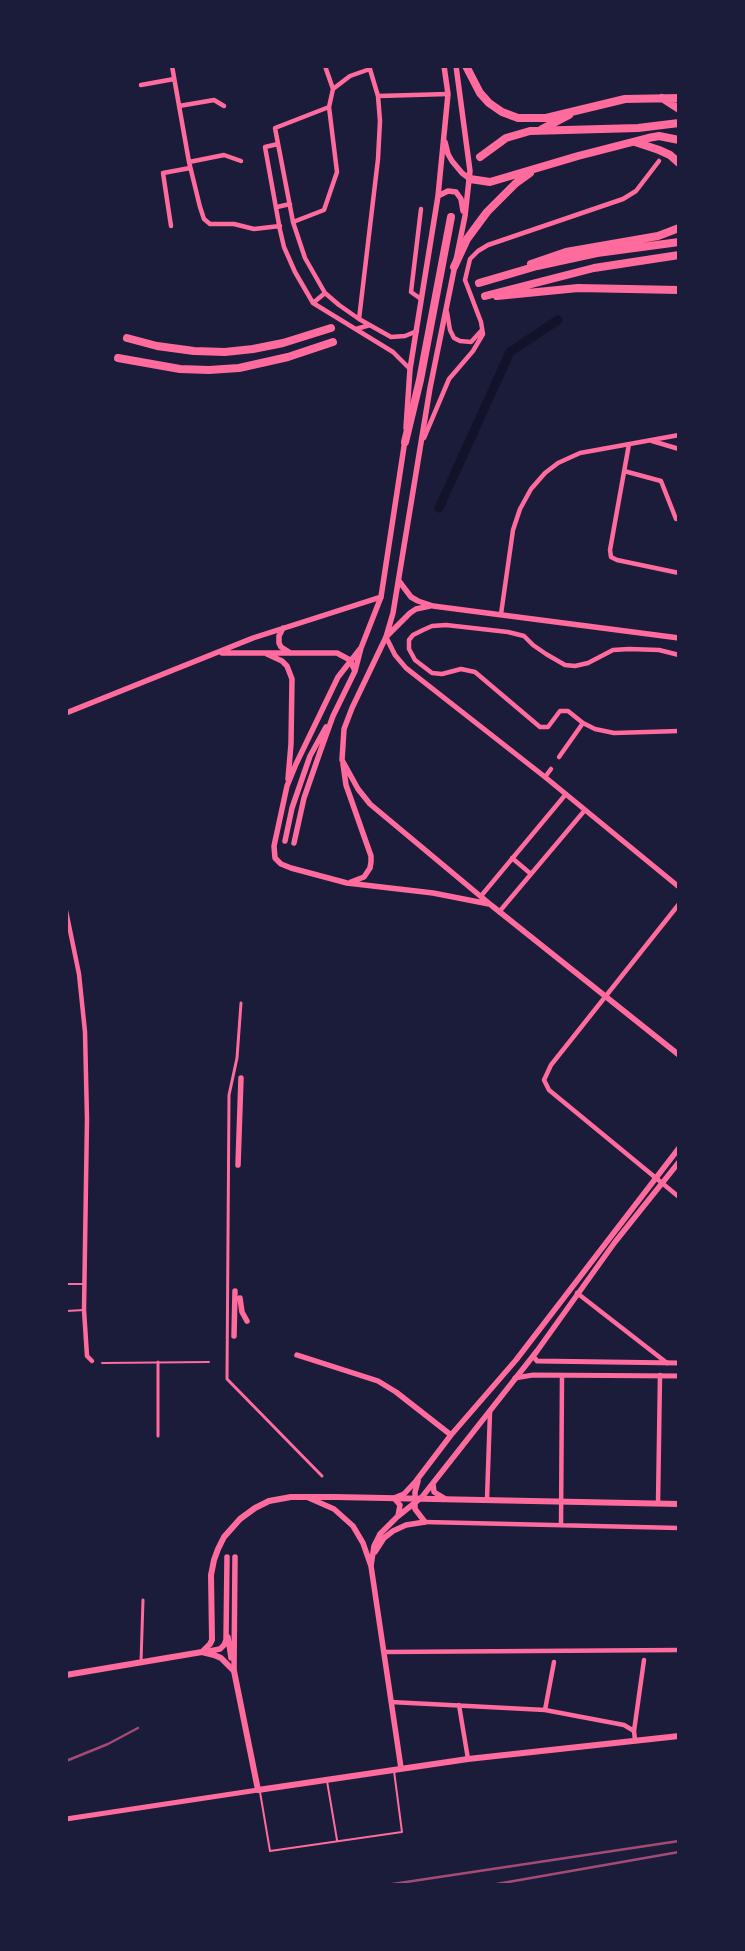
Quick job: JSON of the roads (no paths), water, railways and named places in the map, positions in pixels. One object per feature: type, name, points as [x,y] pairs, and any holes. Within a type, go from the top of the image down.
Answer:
[{"type":"highway","points":[[466,66],[480,92],[489,103],[502,112],[518,118],[546,118],[625,99],[679,98]]},
{"type":"highway","points":[[660,97],[679,109]]},
{"type":"highway","points":[[480,157],[506,138],[520,133],[547,128],[575,112]]},
{"type":"highway","points":[[538,130],[638,128],[679,123]]},
{"type":"highway","points":[[470,179],[490,182],[612,146],[659,136],[679,140]]},
{"type":"highway","points":[[635,142],[670,155],[679,163]]},
{"type":"highway","points":[[454,267],[467,239],[487,212],[516,183],[537,169]]},
{"type":"highway","points":[[405,442],[420,380],[451,217]]},
{"type":"highway","points":[[504,275],[536,261],[566,252],[658,236],[679,228]]},
{"type":"highway","points":[[479,283],[504,275],[597,253],[679,242]]},
{"type":"highway","points":[[677,290],[578,288],[522,295],[485,296],[594,268],[679,255]]},
{"type":"highway","points":[[127,338],[157,346],[194,351],[225,352],[283,343],[332,328]]},
{"type":"highway","points":[[118,358],[180,369],[239,368],[288,357],[333,342]]},
{"type":"main road","points":[[294,843],[304,798],[333,716],[355,671],[361,648],[381,597],[405,442],[410,369],[438,196],[448,94],[444,66]]},
{"type":"main road","points":[[347,883],[364,877],[370,868],[371,862],[346,784],[342,760],[344,729],[386,636],[393,613],[420,447],[446,303],[463,226],[470,179],[456,66]]},
{"type":"main road","points":[[444,135],[448,154],[452,161],[470,179]]},
{"type":"main road","points":[[438,196],[448,191],[456,192],[463,207],[463,226]]},
{"type":"main road","points":[[399,581],[411,597],[418,602],[433,606],[679,638]]},
{"type":"main road","points":[[66,713],[253,638],[381,597]]},
{"type":"main road","points":[[386,636],[416,609],[433,606]]},
{"type":"main road","points":[[283,628],[280,633],[279,643],[281,647],[290,653]]},
{"type":"main road","points":[[287,786],[338,677],[361,648]]},
{"type":"main road","points":[[217,653],[338,653],[350,660],[355,671]]},
{"type":"main road","points":[[265,653],[282,661],[290,672],[292,679],[291,744],[287,786],[274,846],[275,858],[280,864],[347,883],[433,893],[491,905]]},
{"type":"main road","points":[[284,841],[292,808],[310,756],[318,739],[333,716]]},
{"type":"main road","points":[[342,760],[358,789],[370,804],[499,912],[679,1055]]},
{"type":"main road","points":[[238,1165],[241,1078]]},
{"type":"main road","points":[[394,1498],[404,1494],[420,1476],[451,1434],[516,1360],[679,1148]]},
{"type":"main road","points":[[371,1566],[372,1556],[380,1534],[414,1501],[422,1497],[433,1484],[537,1351],[577,1293],[679,1162]]},
{"type":"main road","points":[[234,1336],[235,1290]]},
{"type":"main road","points":[[240,1298],[242,1312],[247,1321]]},
{"type":"main road","points":[[297,1355],[378,1381],[400,1394],[451,1434]]},
{"type":"main road","points":[[420,1476],[414,1501],[416,1512],[425,1522]]},
{"type":"main road","points":[[433,1484],[434,1492],[444,1498]]},
{"type":"main road","points":[[202,1652],[210,1644],[212,1633],[212,1575],[214,1560],[224,1538],[240,1519],[255,1508],[275,1500],[299,1496],[394,1498],[414,1501]]},
{"type":"main road","points":[[299,1496],[320,1502],[344,1517],[359,1534],[371,1566],[401,1768]]},
{"type":"main road","points":[[422,1497],[679,1504]]},
{"type":"main road","points":[[394,1498],[400,1505],[397,1517]]},
{"type":"main road","points":[[372,1556],[389,1533],[406,1525],[425,1522]]},
{"type":"main road","points":[[227,1557],[227,1633],[259,1790],[468,1759],[679,1736]]},
{"type":"main road","points":[[234,1671],[235,1557]]},
{"type":"main road","points":[[212,1633],[218,1650],[234,1671]]},
{"type":"main road","points":[[66,1676],[218,1650],[224,1645],[227,1633]]},
{"type":"main road","points":[[202,1652],[221,1658],[234,1671]]},
{"type":"street","points":[[172,66],[190,168],[204,219],[210,224],[234,224],[254,229],[280,226]]},
{"type":"street","points":[[293,222],[324,210],[337,172],[329,107],[333,89],[325,66]]},
{"type":"street","points":[[333,89],[350,76],[370,68],[378,96],[380,121],[378,159],[359,319]]},
{"type":"street","points":[[141,85],[174,79]]},
{"type":"street","points":[[378,96],[448,94]]},
{"type":"street","points":[[179,106],[214,100],[224,106]]},
{"type":"street","points":[[329,107],[275,128],[293,222],[305,258],[325,294],[359,319],[391,337],[405,336],[417,330]]},
{"type":"street","points":[[278,144],[265,146],[284,248],[313,304],[394,352],[410,369]]},
{"type":"street","points":[[189,162],[224,155],[241,161]]},
{"type":"street","points":[[420,447],[444,388],[481,340],[483,329],[464,280],[470,259],[488,245],[623,199],[636,192],[659,160]]},
{"type":"street","points":[[170,226],[163,174],[190,168]]},
{"type":"street","points":[[277,207],[290,204]]},
{"type":"street","points":[[421,209],[411,292],[421,299]]},
{"type":"street","points":[[313,304],[325,294]]},
{"type":"street","points":[[446,303],[450,330],[454,338],[465,343],[472,342],[483,329]]},
{"type":"street","points":[[356,329],[370,325]]},
{"type":"street","points":[[501,614],[514,530],[520,509],[531,489],[545,473],[558,463],[580,454],[679,435]]},
{"type":"street","points":[[650,440],[679,449]]},
{"type":"street","points":[[628,444],[610,550],[611,557],[617,560],[679,573]]},
{"type":"street","points":[[624,471],[661,481],[676,519],[679,519]]},
{"type":"street","points":[[679,655],[659,650],[612,650],[588,663],[575,666],[565,665],[533,645],[524,636],[508,632],[446,625],[432,626],[414,635],[409,640],[409,649],[415,660],[432,673],[442,674],[461,669],[475,672],[540,727],[548,727],[560,711],[568,711],[583,723],[595,729],[614,733],[679,730]]},
{"type":"street","points":[[386,636],[395,655],[406,668],[545,777],[679,887]]},
{"type":"street","points":[[560,757],[583,723]]},
{"type":"street","points":[[545,777],[551,769]]},
{"type":"street","points":[[481,896],[566,794]]},
{"type":"street","points":[[499,912],[585,810]]},
{"type":"street","points":[[512,858],[531,874]]},
{"type":"street","points":[[679,904],[551,1065],[544,1080],[549,1090],[679,1198]]},
{"type":"street","points":[[66,911],[79,974],[85,1032],[87,1119],[84,1310],[87,1356],[92,1361]]},
{"type":"street","points":[[241,1003],[237,1058],[229,1095],[227,1379],[322,1476]]},
{"type":"street","points":[[577,1293],[666,1363]]},
{"type":"street","points":[[514,1378],[533,1375],[678,1376],[678,1363],[537,1361],[534,1356],[537,1351]]},
{"type":"street","points":[[158,1362],[158,1436]]},
{"type":"street","points":[[658,1504],[660,1375]]},
{"type":"street","points":[[561,1525],[562,1376]]},
{"type":"street","points":[[486,1500],[490,1412]]},
{"type":"street","points":[[425,1522],[679,1528]]},
{"type":"street","points":[[141,1662],[143,1600]]},
{"type":"street","points":[[384,1652],[679,1650]]},
{"type":"street","points":[[635,1740],[634,1731],[644,1660]]},
{"type":"street","points":[[545,1710],[554,1662]]},
{"type":"street","points":[[391,1702],[545,1710],[624,1724],[634,1731]]},
{"type":"street","points":[[460,1705],[468,1759]]},
{"type":"street","points":[[66,1819],[259,1790]]},
{"type":"lane","points":[[66,1284],[84,1284]]},
{"type":"lane","points":[[66,1311],[84,1310]]},
{"type":"lane","points":[[102,1363],[209,1362]]},
{"type":"lane","points":[[259,1790],[270,1851],[402,1832],[393,1769]]},
{"type":"lane","points":[[327,1779],[337,1840]]},
{"type":"waterway","points":[[439,508],[510,352],[558,320]]},
{"type":"railway","points":[[66,1761],[108,1744],[138,1728]]},
{"type":"railway","points":[[386,1885],[679,1841]]},
{"type":"railway","points":[[491,1885],[679,1852]]}]
